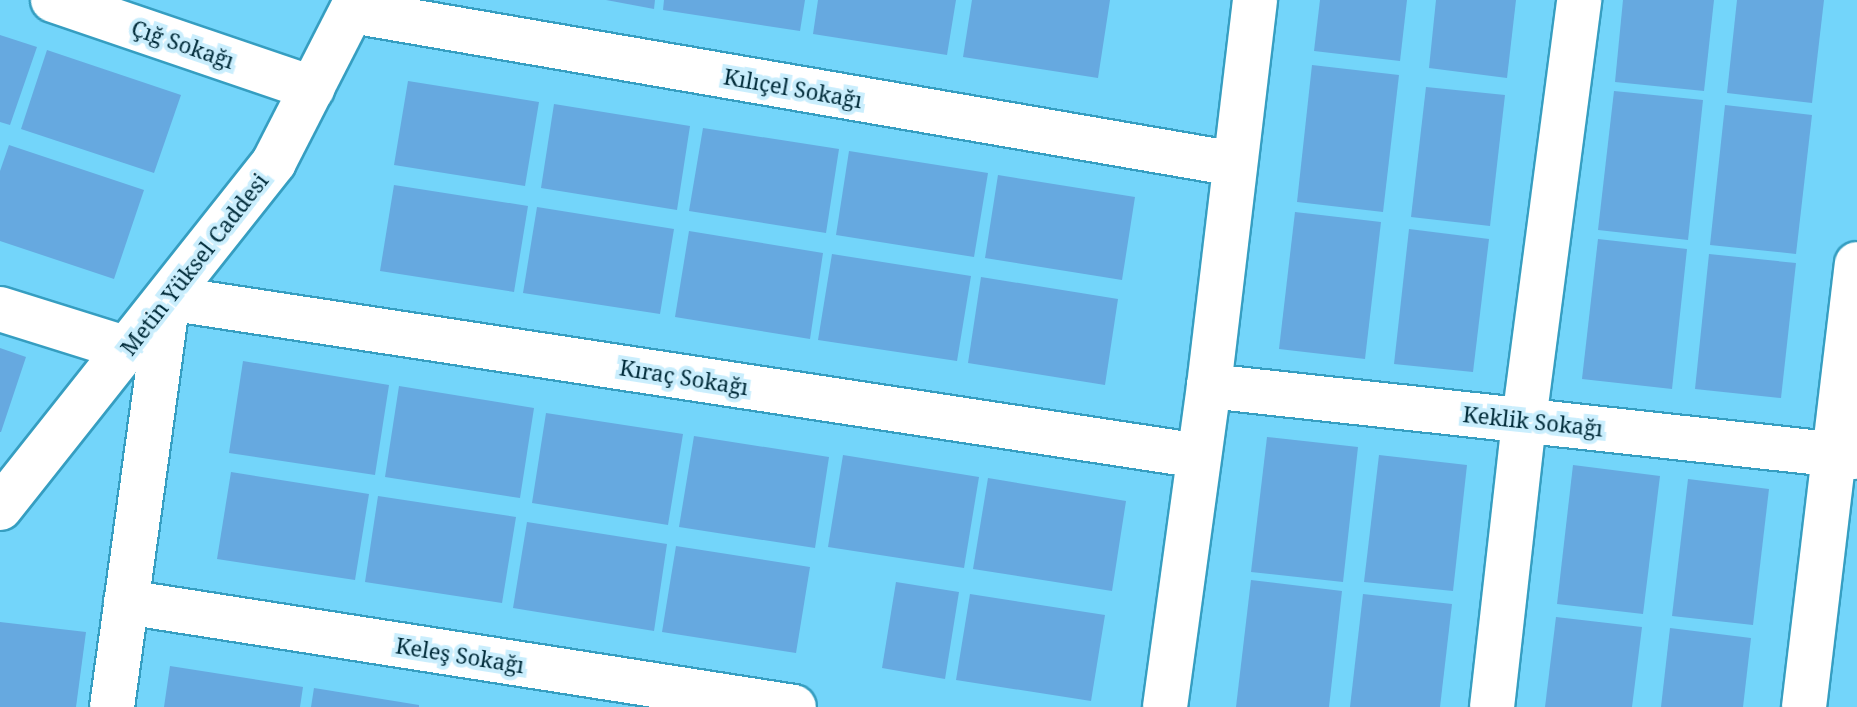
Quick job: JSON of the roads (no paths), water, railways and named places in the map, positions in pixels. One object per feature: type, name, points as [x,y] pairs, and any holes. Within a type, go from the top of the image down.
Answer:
[{"type":"street","name":"Çığ Sokağı","points":[[53,0],[312,88]]},
{"type":"street","points":[[1165,707],[1209,386],[1255,0]]},
{"type":"street","points":[[1492,707],[1524,420],[1579,0]]},
{"type":"street","name":"Metin Yüksel Caddesi","points":[[0,508],[274,162],[354,5]]},
{"type":"street","name":"Kılıçel Sokağı","points":[[354,5],[1235,164]]},
{"type":"street","points":[[1804,707],[1846,456],[1857,264]]},
{"type":"street","points":[[112,707],[168,298]]},
{"type":"street","name":"Kıraç Sokağı","points":[[168,298],[1199,456]]},
{"type":"street","points":[[0,309],[128,349]]},
{"type":"street","name":"Keklik Sokağı","points":[[1209,386],[1846,456]]},
{"type":"street","name":"Keleş Sokağı","points":[[126,602],[794,707]]}]
